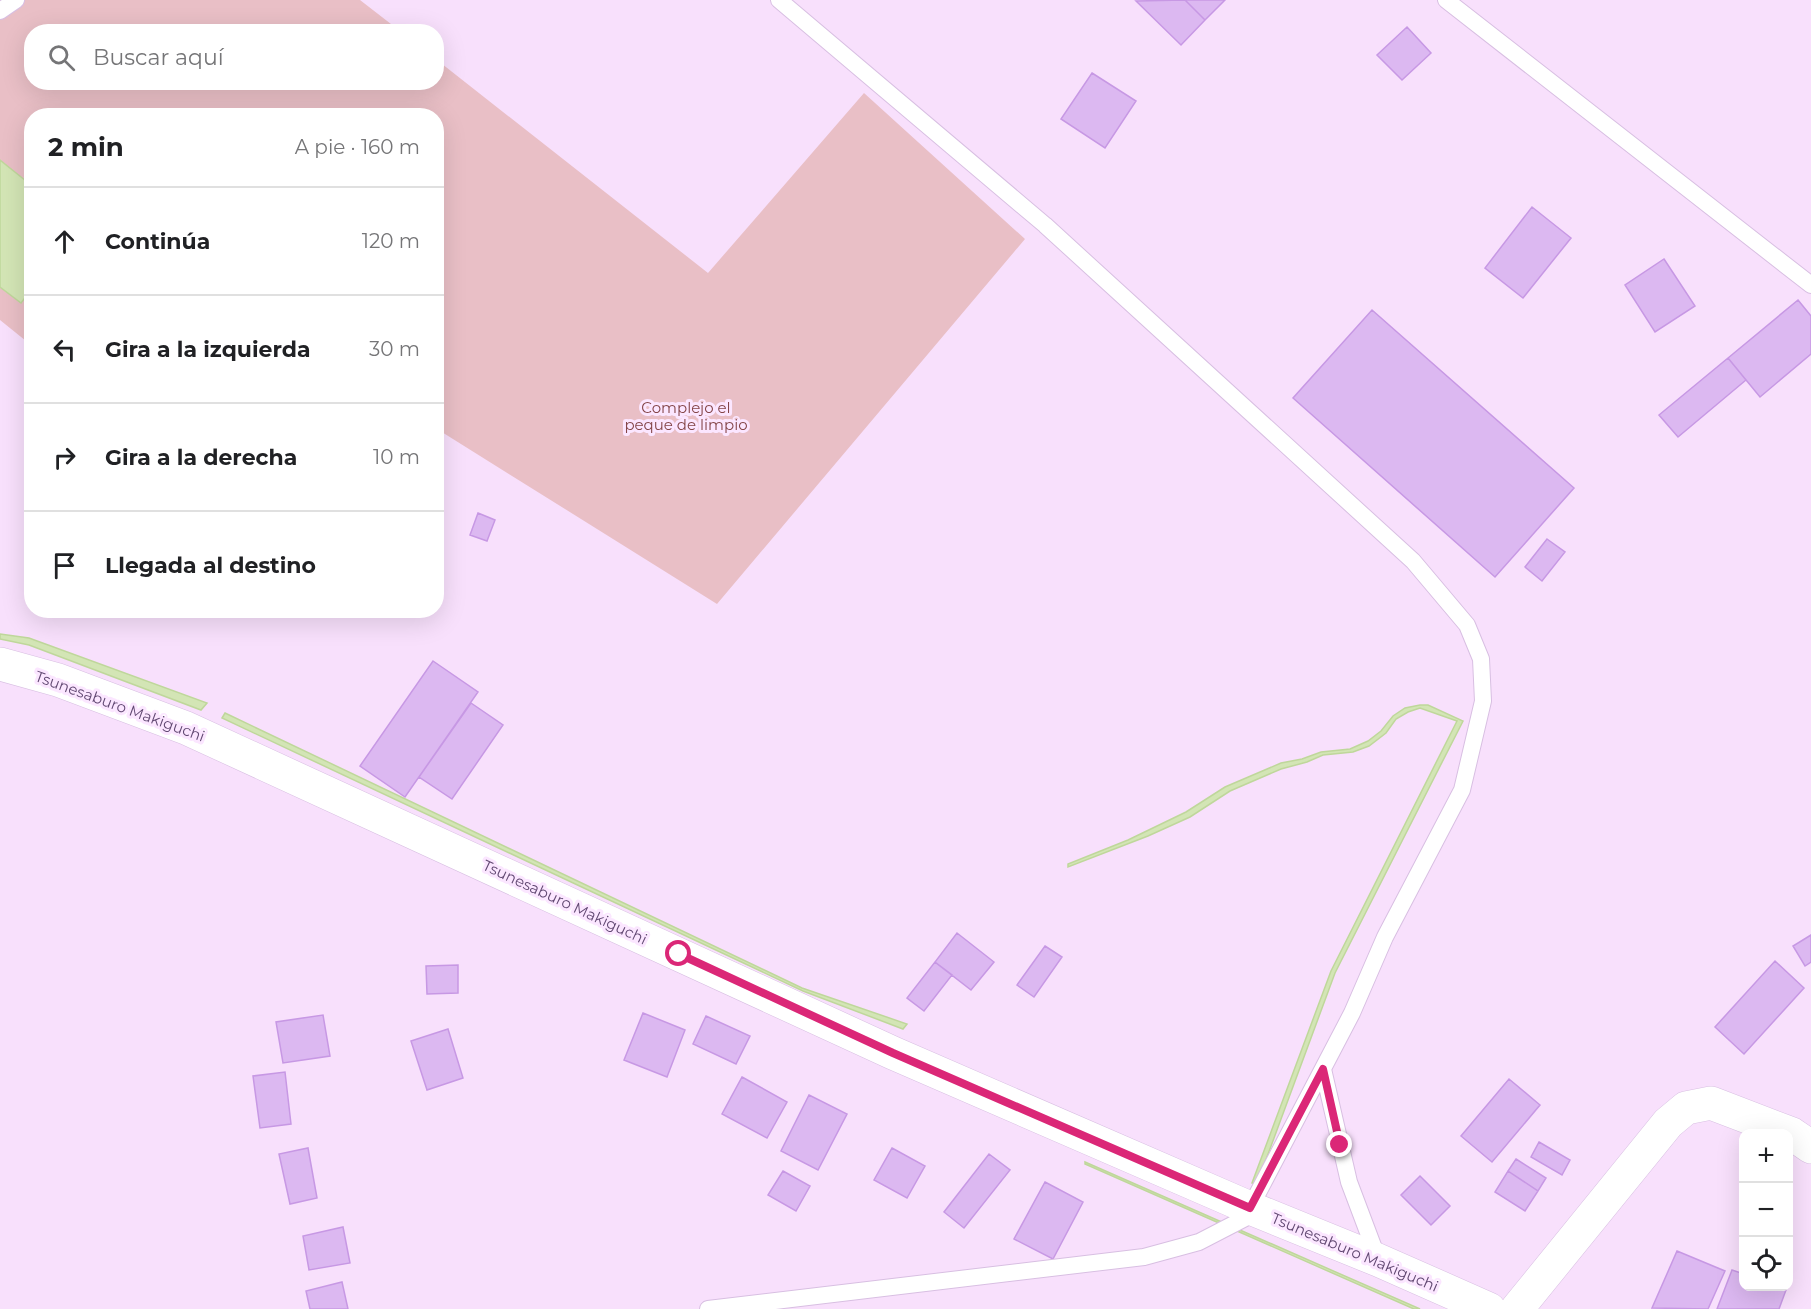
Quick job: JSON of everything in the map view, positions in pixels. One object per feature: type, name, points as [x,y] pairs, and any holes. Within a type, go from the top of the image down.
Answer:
[{"type":"street","name":"Tsunesaburo Makiguchi","points":[[0,664],[58,680],[186,728],[893,1053],[1489,1309]]},
{"type":"street","points":[[1517,1309],[1668,1123],[1686,1108],[1711,1103],[1792,1134],[1811,1147]]},
{"type":"lane","points":[[0,11],[16,0]]},
{"type":"lane","points":[[708,1309],[1144,1257],[1199,1242],[1254,1210],[1352,1013],[1385,937],[1461,790],[1483,701],[1481,659],[1467,625],[1413,561],[1045,225],[779,0]]},
{"type":"lane","points":[[1446,0],[1811,285]]},
{"type":"lane","points":[[1323,1069],[1349,1182],[1378,1260]]},
{"type":"green space","name":"Complejo el peque de limpio","points":[[0,0],[360,0],[391,24],[24,24],[24,90],[444,90],[444,66],[708,273],[864,93],[1025,239],[717,604],[444,433],[444,108],[24,108],[24,339],[0,320]]},
{"type":"shaded area","points":[[0,160],[24,179],[24,299],[21,303],[0,287]]},
{"type":"shaded area","points":[[0,634],[29,638],[207,703],[201,710],[29,645],[0,639]]},
{"type":"shaded area","points":[[1428,705],[1463,721],[1335,973],[1257,1184],[1252,1183],[1331,971],[1457,721],[1420,708],[1408,712],[1396,719],[1386,733],[1369,746],[1353,752],[1323,755],[1281,769],[1230,791],[1190,817],[1148,836],[1068,867],[1068,864],[1128,840],[1186,812],[1225,787],[1281,763],[1321,752],[1350,749],[1368,741],[1381,731],[1393,716],[1405,708]]},
{"type":"shaded area","points":[[225,713],[802,988],[907,1024],[903,1029],[803,991],[222,718]]},
{"type":"shaded area","points":[[1085,1162],[1420,1309],[1414,1309],[1085,1164]]},
{"type":"building","points":[[1185,0],[1205,20],[1181,45],[1136,1]]},
{"type":"building","points":[[1185,0],[1225,0],[1205,20]]},
{"type":"building","points":[[1407,27],[1431,53],[1402,80],[1377,55]]},
{"type":"building","points":[[1092,73],[1136,101],[1105,148],[1061,119]]},
{"type":"building","points":[[1532,207],[1571,238],[1523,298],[1485,268]]},
{"type":"building","points":[[1664,259],[1695,306],[1655,332],[1625,285]]},
{"type":"building","points":[[1798,300],[1811,316],[1811,354],[1760,397],[1728,358]]},
{"type":"building","points":[[1372,310],[1574,488],[1495,577],[1293,398]]},
{"type":"building","points":[[1728,358],[1746,380],[1678,437],[1659,415]]},
{"type":"building","points":[[478,513],[495,520],[487,541],[470,535]]},
{"type":"building","points":[[1547,539],[1565,552],[1542,581],[1525,567]]},
{"type":"building","points":[[433,661],[478,692],[405,797],[360,766]]},
{"type":"building","points":[[471,703],[503,725],[452,799],[419,777]]},
{"type":"building","points":[[957,933],[994,962],[971,990],[935,962]]},
{"type":"building","points":[[1811,935],[1811,962],[1805,966],[1793,946]]},
{"type":"building","points":[[1045,946],[1062,957],[1034,997],[1017,985]]},
{"type":"building","points":[[1775,961],[1804,988],[1744,1054],[1715,1027]]},
{"type":"building","points":[[935,962],[952,975],[924,1011],[907,998]]},
{"type":"building","points":[[458,965],[458,993],[427,994],[426,966]]},
{"type":"building","points":[[643,1013],[685,1030],[667,1077],[624,1060]]},
{"type":"building","points":[[323,1015],[330,1056],[283,1063],[276,1022]]},
{"type":"building","points":[[706,1016],[750,1036],[736,1064],[693,1044]]},
{"type":"building","points":[[448,1029],[463,1078],[427,1090],[411,1041]]},
{"type":"building","points":[[285,1072],[291,1124],[260,1128],[253,1076]]},
{"type":"building","points":[[742,1077],[787,1102],[767,1138],[722,1114]]},
{"type":"building","points":[[1509,1079],[1540,1105],[1492,1162],[1461,1136]]},
{"type":"building","points":[[809,1095],[847,1114],[818,1170],[781,1151]]},
{"type":"building","points":[[1539,1142],[1570,1160],[1562,1175],[1531,1157]]},
{"type":"building","points":[[308,1148],[317,1198],[290,1204],[279,1154]]},
{"type":"building","points":[[892,1148],[925,1166],[907,1198],[874,1180]]},
{"type":"building","points":[[989,1154],[1010,1170],[964,1228],[944,1212]]},
{"type":"building","points":[[1516,1159],[1546,1178],[1538,1191],[1508,1171]]},
{"type":"building","points":[[783,1171],[810,1186],[796,1211],[768,1195]]},
{"type":"building","points":[[1508,1171],[1538,1191],[1525,1211],[1495,1192]]},
{"type":"building","points":[[1420,1176],[1450,1206],[1431,1225],[1401,1195]]},
{"type":"building","points":[[1045,1182],[1083,1202],[1053,1259],[1014,1239]]},
{"type":"building","points":[[343,1227],[350,1263],[309,1270],[303,1236]]},
{"type":"building","points":[[1677,1251],[1725,1271],[1708,1309],[1652,1308]]},
{"type":"building","points":[[1732,1270],[1739,1272],[1739,1291],[1786,1291],[1779,1309],[1717,1309]]},
{"type":"building","points":[[342,1282],[348,1309],[310,1309],[306,1291]]},
{"type":"route","points":[[679,954],[893,1053],[1250,1208],[1323,1069],[1340,1145]]}]
